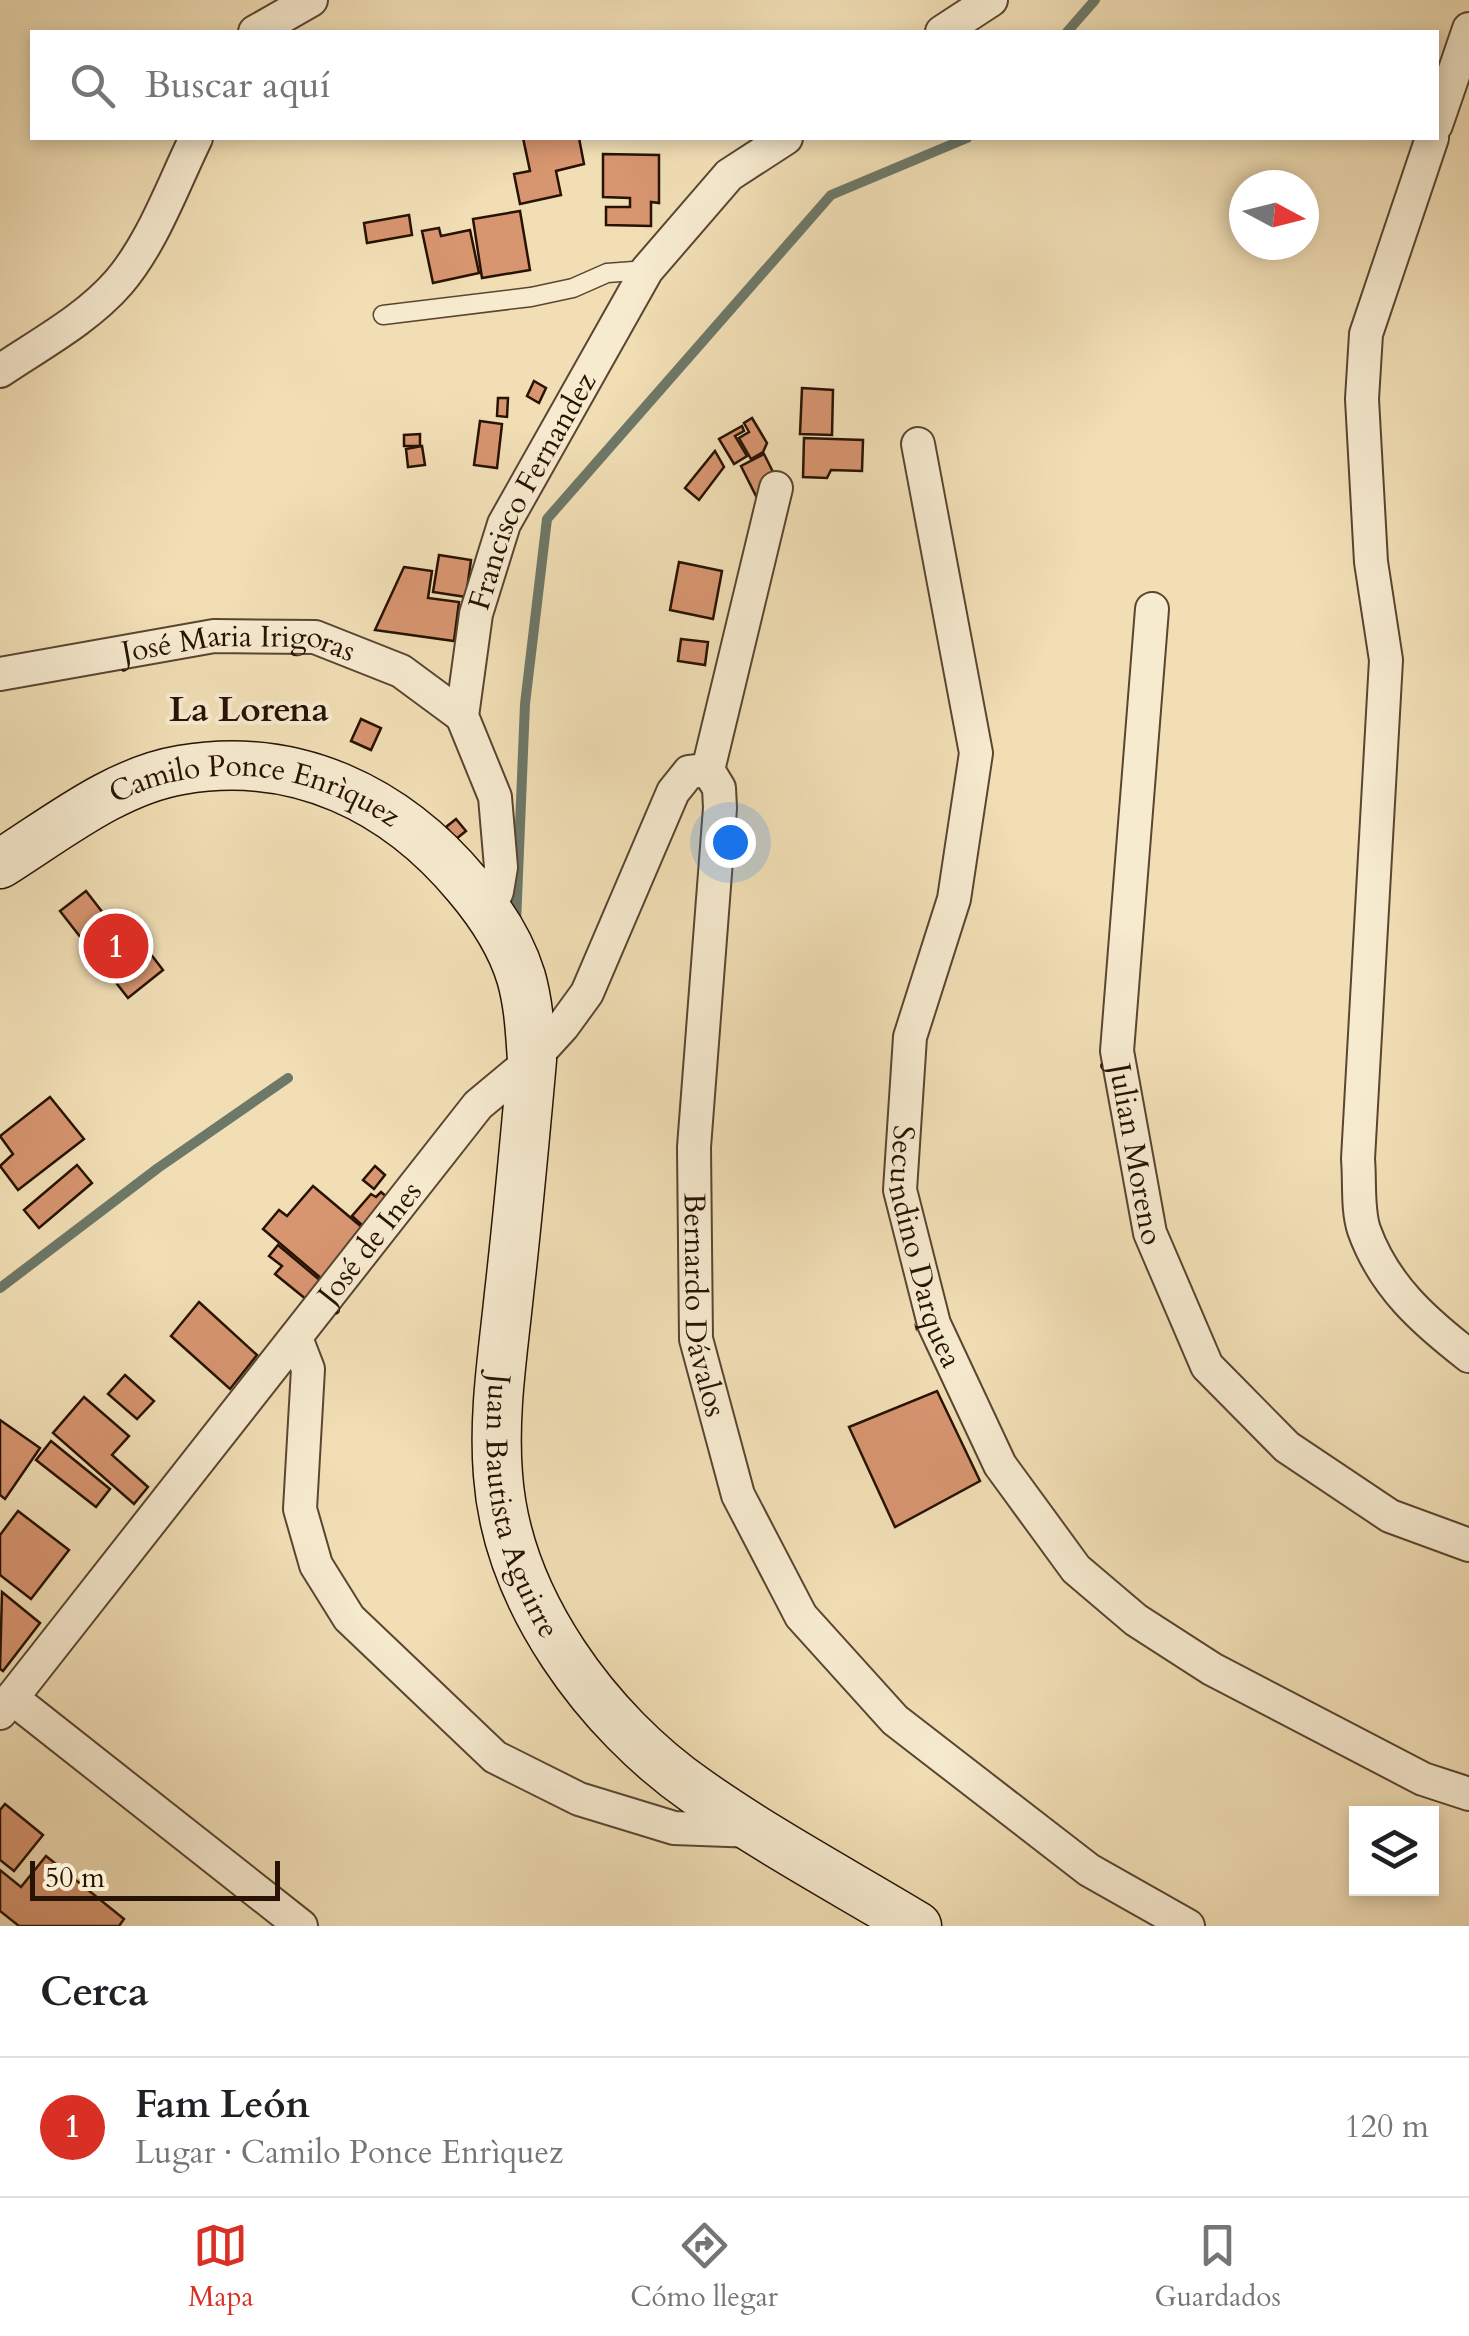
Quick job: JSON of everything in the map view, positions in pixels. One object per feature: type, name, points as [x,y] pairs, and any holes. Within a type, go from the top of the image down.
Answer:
[{"type":"main road","name":"Camilo Ponce Enrìquez","points":[[0,864],[132,783],[180,770],[217,766],[282,769],[320,778],[388,810],[441,853],[489,911]]},
{"type":"main road","name":"Juan Bautista Aguirre","points":[[489,911],[520,973],[528,1008],[532,1060],[498,1396],[498,1475],[515,1552],[534,1600],[559,1647],[613,1718],[696,1791],[917,1926]]},
{"type":"street","points":[[258,30],[311,0]]},
{"type":"street","points":[[945,30],[991,0]]},
{"type":"street","points":[[1439,116],[1469,30]]},
{"type":"street","points":[[0,371],[90,310],[119,282],[143,246],[195,140]]},
{"type":"street","name":"Francisco Fernandez","points":[[462,716],[476,614],[504,524],[647,270],[729,176],[783,140]]},
{"type":"street","points":[[1431,140],[1366,334],[1362,398],[1371,562],[1386,660],[1358,1159],[1363,1227],[1384,1270],[1418,1315],[1469,1356]]},
{"type":"street","name":"Secundino Darquea","points":[[918,444],[976,753],[954,899],[910,1037],[900,1190],[934,1324],[1000,1466],[1076,1569],[1136,1620],[1212,1669],[1423,1778],[1469,1794]]},
{"type":"street","name":"Bernardo Dávalos","points":[[776,488],[708,770],[720,788],[720,808],[694,1146],[696,1339],[738,1495],[801,1616],[895,1720],[1090,1870],[1188,1926]]},
{"type":"street","name":"Julian Moreno","points":[[1152,610],[1117,1051],[1150,1233],[1207,1366],[1287,1448],[1390,1516],[1469,1546]]},
{"type":"street","name":"José Maria Irigoras","points":[[0,674],[214,636],[315,637],[401,671],[462,716]]},
{"type":"street","points":[[462,716],[495,796],[501,867],[489,911]]},
{"type":"street","name":"José de Ines","points":[[6,1705],[478,1105],[532,1060],[564,1026],[587,993],[673,792],[689,772],[708,770]]},
{"type":"street","points":[[296,1338],[308,1369],[300,1509],[316,1566],[349,1618],[495,1757],[579,1799],[674,1828],[762,1832]]},
{"type":"street","points":[[6,1705],[301,1926]]},
{"type":"lane","points":[[382,315],[531,297],[572,288],[606,273],[647,270]]},
{"type":"building","points":[[523,140],[579,140],[584,164],[556,171],[561,195],[520,204],[514,174],[530,171]]},
{"type":"building","points":[[603,154],[659,155],[659,203],[651,202],[651,226],[606,225],[606,207],[630,207],[630,198],[603,197]]},
{"type":"building","points":[[520,211],[530,270],[482,278],[473,219]]},
{"type":"building","points":[[409,215],[412,235],[367,243],[364,223]]},
{"type":"building","points":[[439,228],[441,236],[470,230],[479,273],[433,283],[422,231]]},
{"type":"building","points":[[534,381],[546,388],[539,403],[527,396]]},
{"type":"building","points":[[802,388],[833,390],[832,435],[800,434]]},
{"type":"building","points":[[498,398],[508,398],[507,417],[497,416]]},
{"type":"building","points":[[752,418],[767,443],[763,452],[751,459],[739,438],[749,432],[744,423]]},
{"type":"building","points":[[480,421],[502,424],[497,468],[474,465]]},
{"type":"building","points":[[742,426],[744,431],[735,436],[747,456],[734,464],[719,439]]},
{"type":"building","points":[[420,434],[420,446],[404,446],[404,435]]},
{"type":"building","points":[[804,438],[863,440],[862,471],[831,470],[827,478],[803,477]]},
{"type":"building","points":[[422,446],[425,465],[408,467],[406,449]]},
{"type":"building","points":[[715,451],[724,467],[699,500],[685,488]]},
{"type":"building","points":[[764,454],[779,484],[756,496],[741,466]]},
{"type":"building","points":[[439,555],[471,560],[466,597],[433,592]]},
{"type":"building","points":[[679,562],[722,571],[713,619],[670,610]]},
{"type":"building","points":[[404,567],[432,571],[428,598],[459,602],[454,641],[375,630]]},
{"type":"building","points":[[681,639],[708,642],[705,665],[678,661]]},
{"type":"building","points":[[361,719],[381,728],[371,750],[351,741]]},
{"type":"building","points":[[456,819],[466,831],[456,839],[446,827]]},
{"type":"building","points":[[86,891],[110,922],[120,914],[163,970],[128,998],[60,911]]},
{"type":"building","points":[[50,1097],[84,1139],[18,1190],[0,1166],[13,1154],[0,1136]]},
{"type":"building","points":[[77,1165],[92,1183],[39,1228],[24,1210]]},
{"type":"building","points":[[375,1166],[385,1175],[374,1189],[363,1180]]},
{"type":"building","points":[[313,1186],[364,1229],[322,1279],[263,1229],[279,1210],[287,1216]]},
{"type":"building","points":[[381,1192],[388,1198],[364,1227],[352,1216],[371,1194],[376,1197]]},
{"type":"building","points":[[278,1245],[322,1282],[307,1300],[275,1274],[282,1266],[269,1256]]},
{"type":"building","points":[[199,1302],[257,1355],[230,1389],[171,1336]]},
{"type":"building","points":[[125,1375],[154,1401],[137,1419],[108,1394]]},
{"type":"building","points":[[937,1391],[980,1481],[895,1527],[849,1427]]},
{"type":"building","points":[[84,1397],[129,1436],[112,1455],[148,1487],[134,1504],[53,1433]]},
{"type":"building","points":[[0,1420],[40,1448],[5,1499],[0,1495]]},
{"type":"building","points":[[51,1441],[110,1489],[96,1507],[36,1460]]},
{"type":"building","points":[[18,1511],[69,1550],[31,1599],[0,1575],[0,1535]]},
{"type":"building","points":[[2,1592],[40,1623],[3,1671],[0,1669]]},
{"type":"building","points":[[5,1804],[43,1835],[14,1871],[0,1860],[0,1810]]},
{"type":"building","points":[[46,1856],[124,1919],[119,1926],[19,1926],[0,1911],[0,1870],[21,1887]]},
{"type":"waterway","points":[[1069,30],[1095,0]]},
{"type":"waterway","points":[[516,923],[525,704],[547,519],[831,195],[962,140]]},
{"type":"waterway","points":[[0,1288],[158,1168],[288,1078]]},
{"type":"place","name":"Fam León","points":[[116,946]]},
{"type":"district","name":"La Lorena","points":[[249,710]]}]
